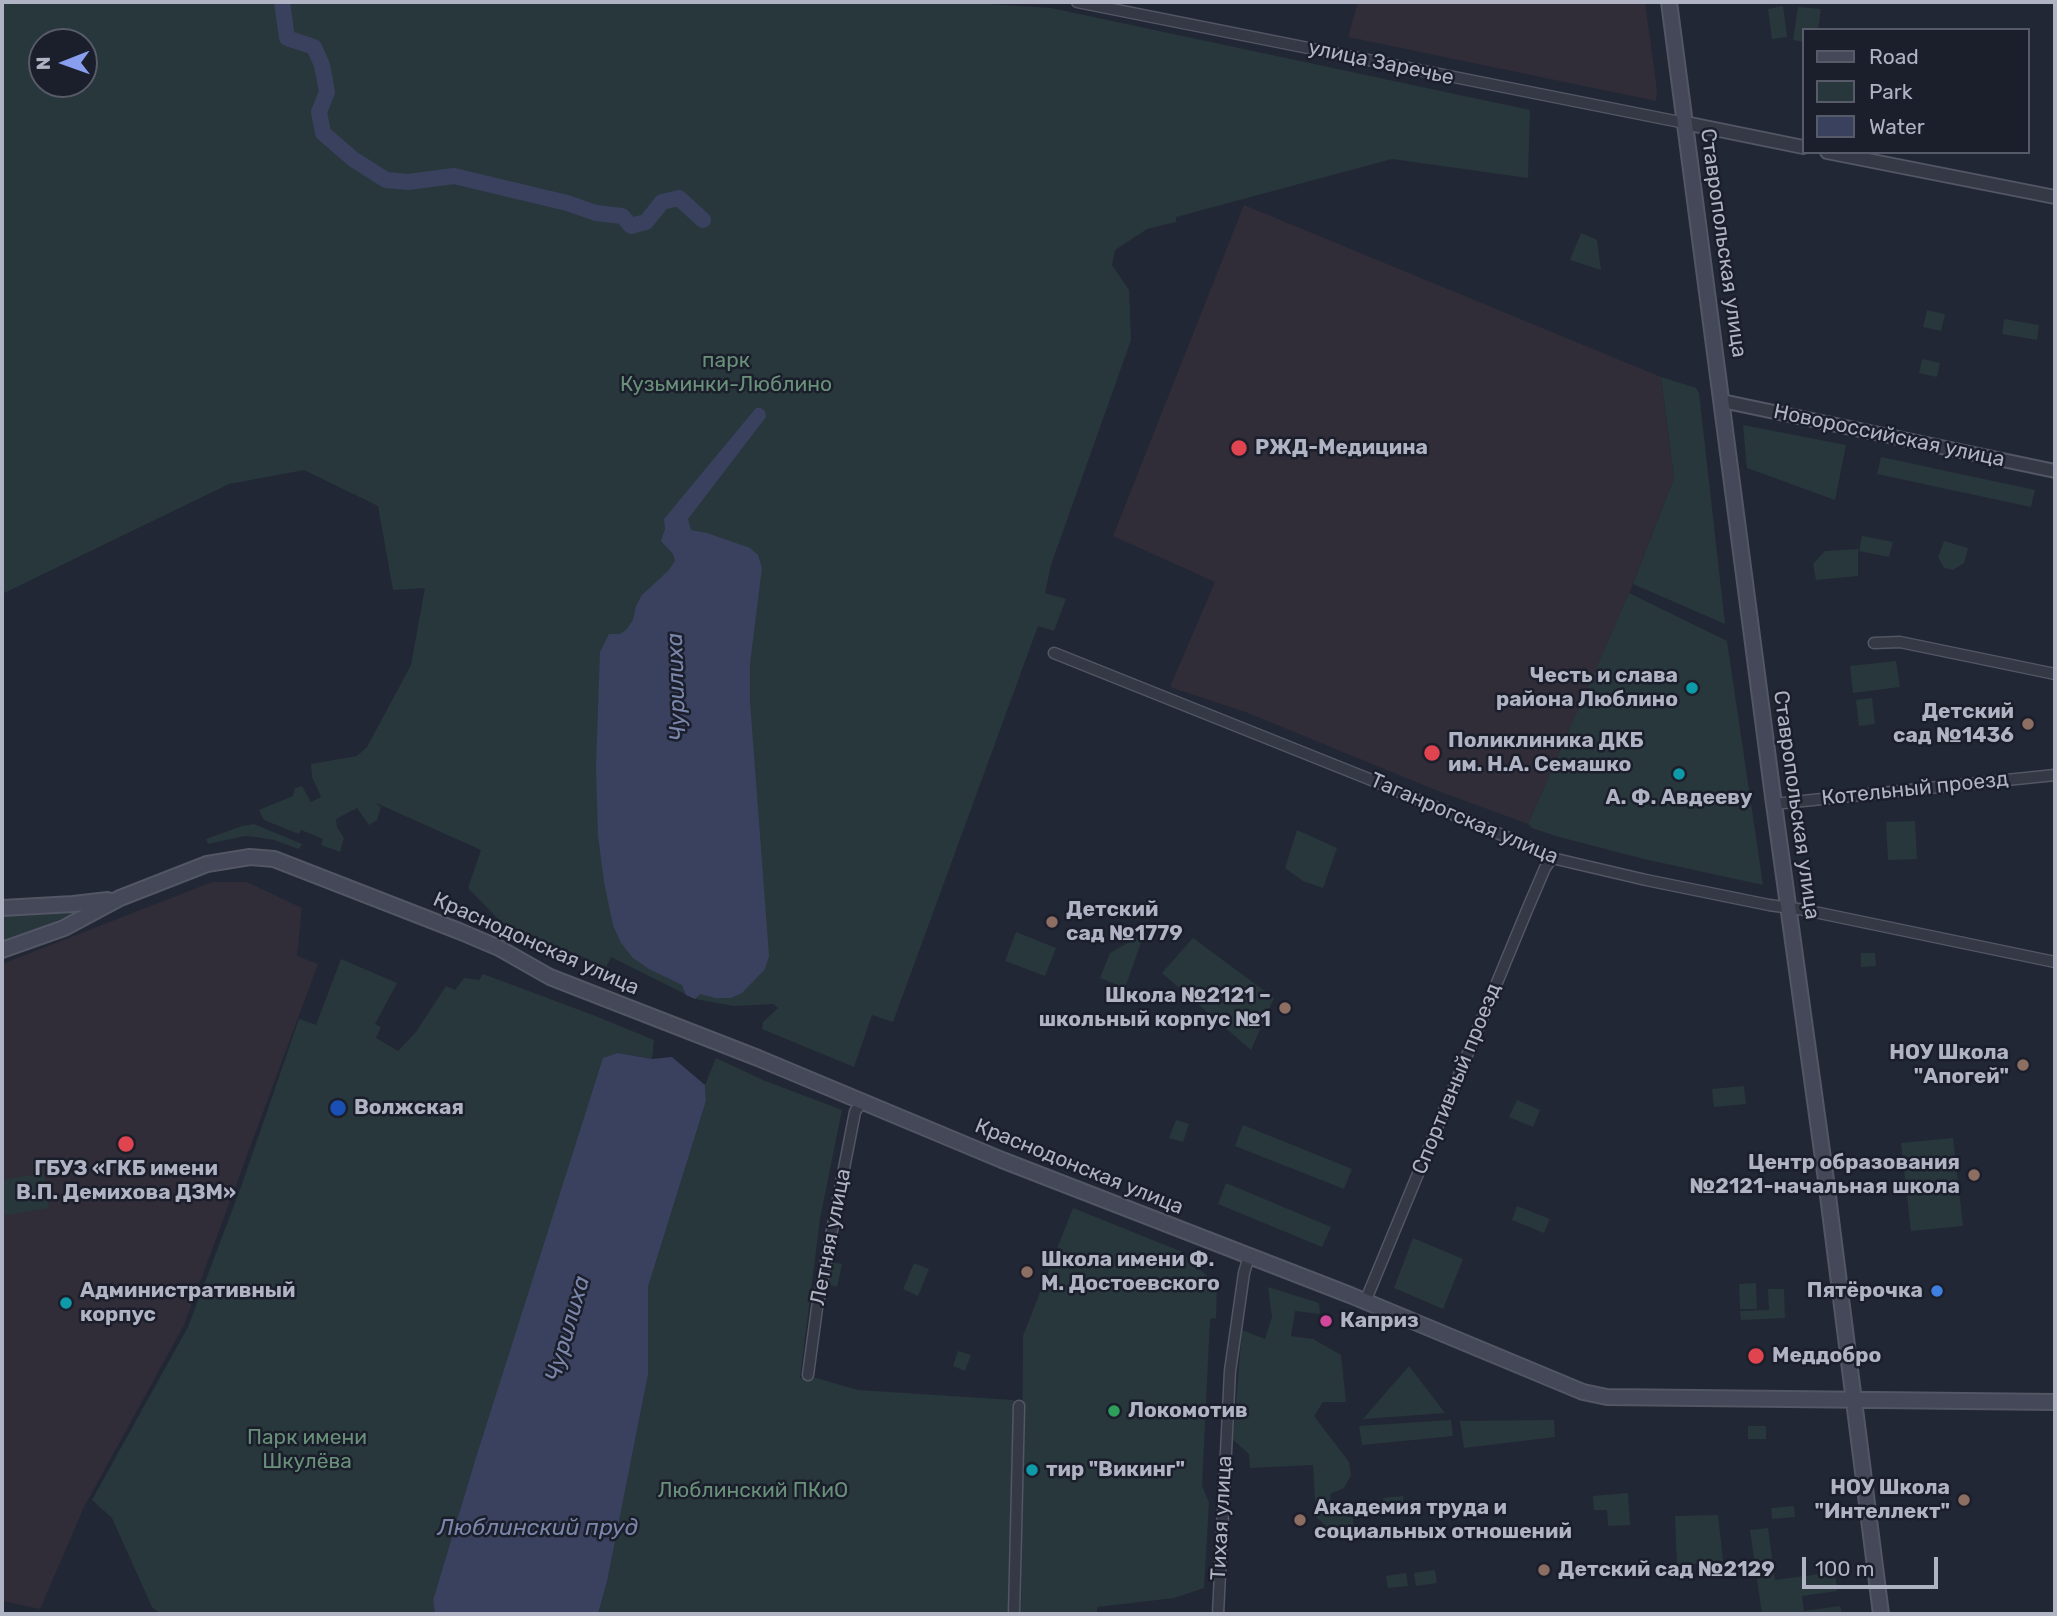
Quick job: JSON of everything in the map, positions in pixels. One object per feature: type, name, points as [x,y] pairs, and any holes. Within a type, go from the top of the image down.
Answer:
[{"type":"main road","name":"Ставропольская улица","points":[[1669,2],[1881,1614]]},
{"type":"main road","name":"Краснодонская улица","points":[[120,898],[225,860],[250,857],[274,859],[499,948],[550,977],[1595,1395],[2055,1402]]},
{"type":"main road","points":[[2,908],[120,898]]},
{"type":"main road","points":[[2,950],[64,928],[120,898]]},
{"type":"street","name":"улица Заречье","points":[[1077,2],[1685,123]]},
{"type":"street","points":[[1685,123],[1801,147]]},
{"type":"street","points":[[1836,154],[2055,197]]},
{"type":"street","name":"Новороссийская улица","points":[[1722,401],[2055,471]]},
{"type":"street","points":[[1874,643],[1900,642],[2055,674]]},
{"type":"street","name":"Таганрогская улица","points":[[1054,653],[1392,789],[1552,858],[1646,880],[2055,962]]},
{"type":"street","name":"Котельный проезд","points":[[1774,804],[2055,775]]},
{"type":"street","name":"Спортивный проезд","points":[[1365,1301],[1522,922],[1552,858]]},
{"type":"street","name":"Летняя улица","points":[[808,1375],[817,1307],[855,1112],[862,1101]]},
{"type":"street","name":"Тихая улица","points":[[1217,1614],[1230,1371],[1244,1273],[1249,1256]]},
{"type":"street","points":[[1014,1614],[1019,1406]]},
{"type":"shaded area","points":[[1358,2],[1645,2],[1656,101],[1348,37]]},
{"type":"shaded area","points":[[1244,205],[1661,377],[1674,478],[1631,589],[1528,824],[1433,789],[1248,713],[1170,687],[1215,582],[1113,536]]},
{"type":"shaded area","name":"ГБУЗ «ГКБ имени В.П. Демихова ДЗМ»","points":[[212,882],[247,882],[302,908],[297,956],[318,964],[184,1325],[84,1507],[40,1609],[2,1601],[2,964]]},
{"type":"green space","name":"парк Кузьминки-Люблино","points":[[2,2],[955,2],[1051,8],[1530,110],[1528,178],[1392,159],[1176,217],[1176,222],[1147,229],[1115,250],[1112,265],[1129,290],[1131,340],[1051,565],[1045,593],[1066,599],[1054,631],[1038,626],[893,1022],[872,1015],[854,1067],[762,1029],[763,1022],[778,1008],[773,1004],[734,1006],[695,999],[611,957],[606,967],[501,922],[468,888],[481,850],[374,802],[381,807],[377,820],[369,825],[357,808],[336,819],[337,827],[344,838],[340,852],[321,845],[323,839],[301,830],[299,834],[264,820],[259,810],[293,796],[295,788],[302,786],[311,802],[321,797],[312,777],[311,764],[357,756],[367,747],[411,665],[425,588],[393,590],[378,506],[304,470],[229,484],[2,594]]},
{"type":"green space","points":[[1783,6],[1787,37],[1772,39],[1768,9]]},
{"type":"green space","points":[[1798,7],[1821,9],[1818,28],[1801,28],[1801,42],[1793,40]]},
{"type":"green space","points":[[1581,233],[1597,240],[1601,270],[1570,260]]},
{"type":"green space","points":[[1927,310],[1945,314],[1941,331],[1923,327]]},
{"type":"green space","points":[[2004,319],[2039,325],[2037,340],[2002,334]]},
{"type":"green space","points":[[1922,359],[1940,363],[1937,377],[1919,373]]},
{"type":"green space","points":[[1661,377],[1696,388],[1699,393],[1725,624],[1633,584],[1674,478]]},
{"type":"green space","points":[[1743,425],[1846,445],[1835,500],[1747,468]]},
{"type":"green space","points":[[1881,457],[2035,490],[2031,507],[1877,474]]},
{"type":"green space","points":[[1862,536],[1893,542],[1889,557],[1859,551]]},
{"type":"green space","points":[[1944,541],[1968,548],[1964,563],[1953,570],[1944,568],[1938,557]]},
{"type":"green space","points":[[1858,549],[1858,576],[1816,580],[1813,564],[1825,551]]},
{"type":"green space","points":[[1629,593],[1727,641],[1763,885],[1559,837],[1532,828],[1528,824]]},
{"type":"green space","points":[[1896,661],[1900,687],[1853,693],[1850,666]]},
{"type":"green space","points":[[1872,698],[1875,724],[1859,726],[1856,700]]},
{"type":"green space","points":[[1915,821],[1917,859],[1888,860],[1886,822]]},
{"type":"green space","points":[[254,824],[302,844],[299,849],[256,837],[245,836],[208,844],[206,839]]},
{"type":"green space","points":[[1297,830],[1337,848],[1323,888],[1303,881],[1285,868]]},
{"type":"green space","points":[[77,913],[2,942],[2,914]]},
{"type":"green space","points":[[1016,932],[1056,948],[1045,976],[1005,961]]},
{"type":"green space","points":[[1144,934],[1125,988],[1100,978],[1110,953]]},
{"type":"green space","points":[[1193,938],[1274,998],[1251,1050],[1162,973]]},
{"type":"green space","points":[[1861,953],[1875,953],[1876,966],[1861,967]]},
{"type":"green space","name":"Парк имени Шкулёва","points":[[341,959],[397,983],[375,1024],[381,1027],[376,1038],[398,1051],[416,1032],[446,986],[455,990],[464,978],[479,980],[483,974],[654,1040],[652,1059],[618,1053],[473,1467],[433,1600],[435,1614],[160,1614],[152,1607],[112,1518],[92,1500],[188,1327],[241,1187],[299,1019],[316,1025]]},
{"type":"green space","name":"Люблинский ПКиО","points":[[716,1058],[763,1080],[842,1110],[820,1219],[800,1378],[816,1378],[858,1390],[1014,1400],[1008,1614],[598,1614],[607,1582],[648,1375],[648,1287],[706,1101],[705,1085]]},
{"type":"green space","points":[[1744,1086],[1746,1104],[1714,1107],[1712,1089]]},
{"type":"green space","points":[[1517,1100],[1540,1110],[1533,1127],[1509,1117]]},
{"type":"green space","points":[[1176,1120],[1189,1124],[1183,1142],[1169,1138]]},
{"type":"green space","points":[[1243,1125],[1352,1169],[1344,1189],[1235,1146]]},
{"type":"green space","points":[[1953,1138],[1963,1226],[1911,1231],[1901,1143]]},
{"type":"green space","points":[[44,1173],[49,1208],[2,1216],[2,1180]]},
{"type":"green space","points":[[1226,1183],[1331,1227],[1322,1247],[1218,1204]]},
{"type":"green space","points":[[1517,1206],[1550,1219],[1544,1233],[1512,1220]]},
{"type":"green space","name":"Локомотив","points":[[1073,1208],[1180,1251],[1217,1285],[1216,1318],[1210,1319],[1202,1486],[1209,1502],[1204,1588],[1174,1598],[1097,1607],[1097,1614],[1021,1614],[1023,1336]]},
{"type":"green space","points":[[1413,1238],[1463,1259],[1443,1309],[1394,1288]]},
{"type":"green space","points":[[831,1262],[842,1264],[837,1287],[827,1284]]},
{"type":"green space","points":[[914,1263],[929,1269],[918,1296],[903,1289]]},
{"type":"green space","points":[[1756,1283],[1757,1309],[1740,1309],[1739,1284]]},
{"type":"green space","points":[[1268,1287],[1319,1303],[1320,1314],[1295,1311],[1291,1336],[1313,1339],[1341,1355],[1346,1402],[1323,1402],[1314,1416],[1349,1462],[1351,1475],[1344,1488],[1330,1494],[1332,1514],[1353,1517],[1354,1538],[1349,1541],[1339,1538],[1316,1517],[1313,1465],[1250,1468],[1249,1454],[1233,1440],[1242,1330],[1265,1339],[1272,1317]]},
{"type":"green space","points":[[1768,1289],[1784,1289],[1785,1318],[1741,1320],[1740,1311],[1769,1310]]},
{"type":"green space","points":[[958,1351],[971,1355],[965,1371],[953,1366]]},
{"type":"green space","points":[[1409,1366],[1445,1413],[1363,1419]]},
{"type":"green space","points":[[1451,1420],[1453,1436],[1362,1445],[1359,1426]]},
{"type":"green space","points":[[1554,1420],[1555,1437],[1464,1448],[1460,1421]]},
{"type":"green space","points":[[1748,1426],[1766,1426],[1766,1439],[1748,1439]]},
{"type":"green space","points":[[1628,1493],[1630,1525],[1608,1526],[1607,1510],[1594,1510],[1593,1496]]},
{"type":"green space","points":[[1403,1496],[1404,1509],[1385,1511],[1383,1498]]},
{"type":"green space","points":[[1794,1506],[1795,1517],[1772,1519],[1771,1508]]},
{"type":"green space","points":[[1718,1515],[1723,1561],[1677,1566],[1675,1516]]},
{"type":"green space","points":[[1768,1528],[1775,1580],[1835,1572],[1837,1591],[1802,1596],[1804,1611],[1840,1606],[1842,1614],[1762,1614],[1750,1530]]},
{"type":"green space","points":[[1435,1570],[1437,1583],[1416,1586],[1414,1573]]},
{"type":"green space","points":[[1406,1573],[1408,1586],[1388,1588],[1386,1576]]},
{"type":"water","points":[[756,408],[765,411],[766,417],[688,519],[691,530],[750,548],[758,555],[762,568],[750,664],[750,701],[769,956],[765,969],[742,993],[731,998],[700,994],[695,999],[686,995],[682,985],[633,958],[621,943],[613,925],[598,835],[596,767],[600,652],[609,634],[620,634],[626,630],[633,620],[642,595],[675,561],[673,554],[661,541],[665,529],[664,519]]},
{"type":"water","name":"Люблинский пруд","points":[[618,1053],[652,1059],[672,1057],[705,1085],[706,1101],[648,1287],[648,1375],[607,1582],[598,1614],[435,1614],[433,1600],[473,1467],[603,1058]]},
{"type":"waterway","name":"Чурилиха","points":[[282,2],[287,38],[314,47],[322,65],[327,92],[319,112],[323,133],[353,159],[386,180],[408,182],[454,176],[567,203],[596,213],[622,216],[631,226],[646,222],[662,202],[679,198],[703,220]]},
{"type":"place","name":"РЖД-Медицина","points":[[1239,448]]},
{"type":"place","name":"Честь и слава района Люблино","points":[[1692,688]]},
{"type":"place","name":"Детский сад №1436","points":[[2028,724]]},
{"type":"place","name":"Поликлиника ДКБ им. Н.А. Семашко","points":[[1432,753]]},
{"type":"place","name":"А. Ф. Авдееву","points":[[1679,774]]},
{"type":"place","name":"Детский сад №1779","points":[[1052,922]]},
{"type":"place","name":"Школа №2121 – школьный корпус №1","points":[[1285,1008]]},
{"type":"place","name":"НОУ Школа \"Апогей\"","points":[[2023,1065]]},
{"type":"place","name":"Волжская","points":[[338,1108]]},
{"type":"place","name":"ГБУЗ «ГКБ имени В.П. Демихова ДЗМ»","points":[[126,1144]]},
{"type":"place","name":"Центр образования №2121-начальная школа","points":[[1974,1175]]},
{"type":"place","name":"Школа имени Ф. М. Достоевского","points":[[1027,1272]]},
{"type":"place","name":"Пятёрочка","points":[[1937,1291]]},
{"type":"place","name":"Административный корпус","points":[[66,1303]]},
{"type":"place","name":"Каприз","points":[[1326,1321]]},
{"type":"place","name":"Меддобро","points":[[1756,1356]]},
{"type":"place","name":"Локомотив","points":[[1114,1411]]},
{"type":"place","name":"тир \"Викинг\"","points":[[1032,1470]]},
{"type":"place","name":"НОУ Школа \"Интеллект\"","points":[[1964,1500]]},
{"type":"place","name":"Академия труда и социальных отношений","points":[[1300,1520]]},
{"type":"place","name":"Детский сад №2129","points":[[1544,1570]]}]
